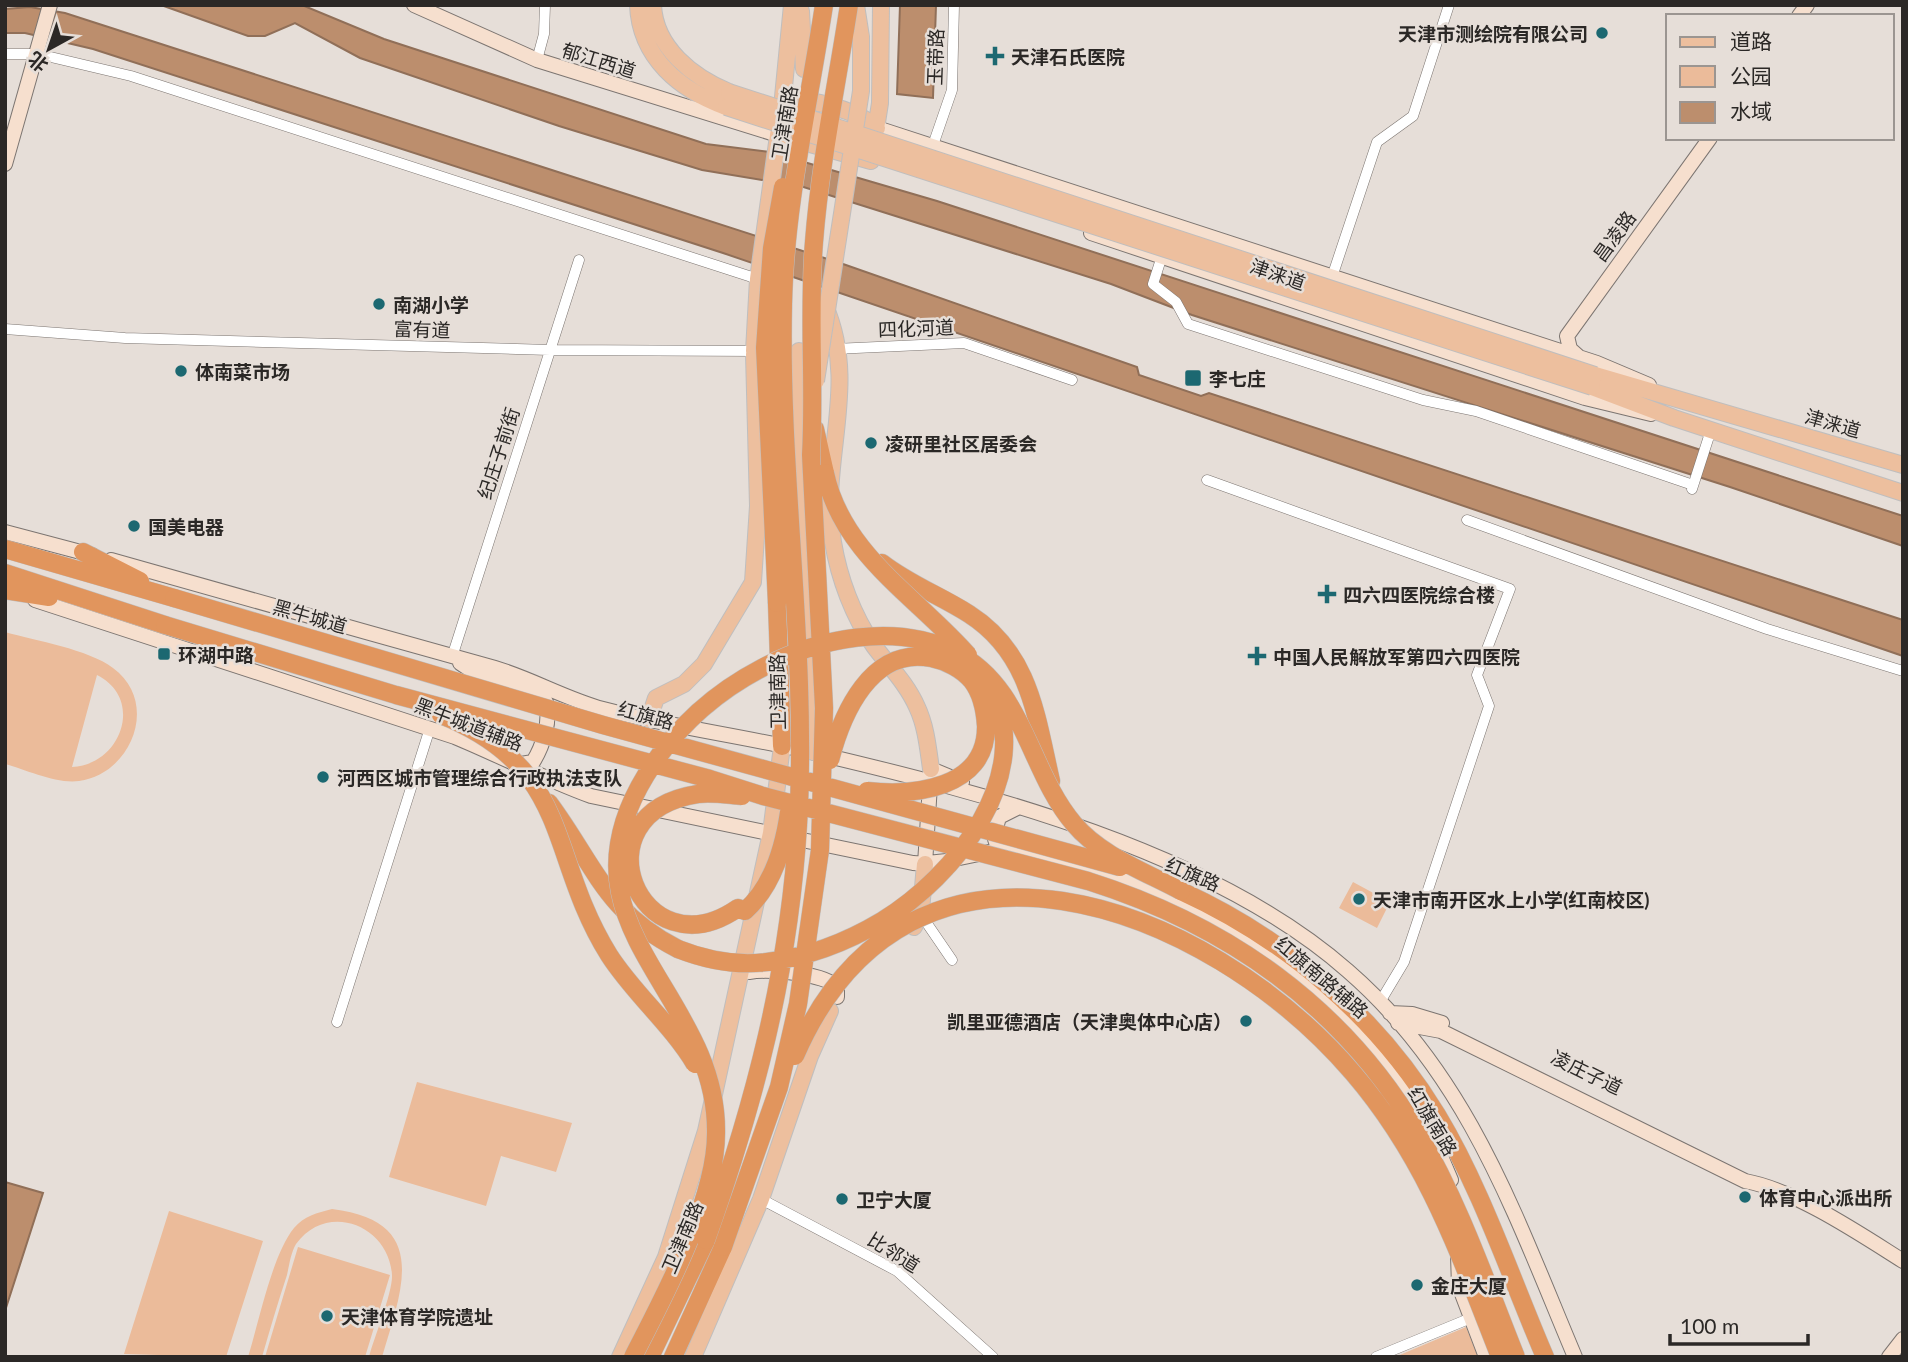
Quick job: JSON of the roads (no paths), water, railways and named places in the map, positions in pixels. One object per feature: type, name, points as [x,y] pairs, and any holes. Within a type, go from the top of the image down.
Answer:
[{"type":"highway","points":[[782,746],[766,427],[767,293],[772,248],[818,5]]},
{"type":"highway","name":"卫津南路","points":[[650,1357],[715,1243],[734,1160],[778,999],[806,754],[782,380],[783,301],[788,230],[824,5]]},
{"type":"highway","name":"卫津南路","points":[[673,1357],[715,1243],[776,1097],[798,1004],[810,929],[828,789],[811,454],[807,422],[812,394],[809,326],[814,241],[849,5]]},
{"type":"highway","points":[[396,695],[487,739],[515,760],[544,786],[596,879],[627,916],[662,941],[699,957],[744,963],[789,958],[844,941],[902,907],[936,878],[976,829],[998,783],[1003,752],[1002,735],[993,692],[980,669],[943,628],[904,595],[864,550],[833,503],[807,422]]},
{"type":"highway","name":"黑牛城道","points":[[5,549],[603,725]]},
{"type":"highway","points":[[864,550],[906,580],[971,615],[1003,643],[1019,666],[1031,695],[1054,791]]},
{"type":"highway","points":[[83,552],[174,598]]},
{"type":"highway","points":[[5,573],[101,607],[396,695],[597,747],[762,796]]},
{"type":"highway","points":[[5,590],[101,607]]},
{"type":"highway","points":[[633,1357],[668,1285],[710,1178],[716,1148],[715,1109],[710,1079],[699,1051],[626,921],[617,875],[619,836],[631,804],[655,761],[689,720],[725,689],[763,667],[800,652],[860,638],[889,636],[918,639],[958,653],[990,677],[1016,714],[1070,818],[1093,842],[1181,891]]},
{"type":"highway","points":[[923,657],[953,665],[973,683],[983,705],[986,731],[979,752],[959,777],[938,787],[916,792],[828,789],[846,711],[858,691],[877,673],[900,660],[923,657]]},
{"type":"highway","name":"红旗路","points":[[603,725],[828,789],[1108,863],[1181,891],[1238,919],[1297,960],[1356,1011],[1407,1071],[1437,1115],[1457,1154],[1545,1357]]},
{"type":"highway","points":[[762,796],[700,794],[679,799],[650,816],[635,835],[629,858],[632,880],[642,899],[660,916],[686,924],[710,922],[738,908],[746,911],[762,894],[782,847],[806,754]]},
{"type":"highway","points":[[544,786],[585,908],[608,953],[687,1051],[715,1109]]},
{"type":"highway","name":"红旗南路","points":[[762,796],[1040,868],[1139,897],[1194,922],[1247,955],[1301,994],[1364,1057],[1413,1125],[1441,1177],[1516,1357]]},
{"type":"highway","points":[[776,1097],[824,1000],[850,967],[880,940],[918,917],[960,902],[991,897],[1045,897],[1081,904],[1132,920],[1206,953],[1243,976],[1280,1004],[1333,1051],[1371,1095],[1412,1152]]},
{"type":"highway","points":[[1364,1057],[1452,1236],[1500,1357]]},
{"type":"main road","points":[[5,164],[50,5]]},
{"type":"main road","name":"郁江西道","points":[[414,5],[538,56],[778,134]]},
{"type":"main road","name":"郁江西道","points":[[430,5],[538,56]]},
{"type":"main road","points":[[638,5],[644,35],[656,60],[676,79],[711,101],[1593,381]]},
{"type":"main road","points":[[653,5],[659,31],[677,58],[705,81],[729,92],[1593,381]]},
{"type":"main road","points":[[649,719],[656,698],[684,684],[704,664],[753,582],[758,506],[754,351],[758,279],[792,5]]},
{"type":"main road","points":[[800,5],[804,69]]},
{"type":"main road","points":[[812,394],[824,345],[843,192],[861,92],[861,37],[856,5]]},
{"type":"main road","points":[[778,134],[821,153],[871,161],[877,128],[882,49],[881,6]]},
{"type":"main road","points":[[782,102],[788,98],[806,101],[861,117],[877,128]]},
{"type":"main road","name":"津涞道","points":[[877,128],[1580,358],[1672,396],[1903,465]]},
{"type":"main road","name":"昌凌路","points":[[1537,344],[1558,336],[1701,140]]},
{"type":"main road","name":"昌凌路","points":[[1580,358],[1570,349],[1567,336],[1709,140]]},
{"type":"main road","points":[[693,1357],[761,1199],[810,1056],[837,999],[866,965],[919,926],[921,911],[931,776],[918,707],[863,628],[838,567],[828,503],[841,393],[838,348],[806,256],[821,153]]},
{"type":"main road","name":"津涞道","points":[[871,161],[1161,260],[1586,397],[1633,411],[1674,418]]},
{"type":"main road","points":[[754,351],[773,384],[807,422]]},
{"type":"main road","points":[[5,532],[500,670],[584,704],[782,746],[806,754],[813,667],[807,422],[799,351]]},
{"type":"main road","name":"津涞道","points":[[1593,381],[1672,396]]},
{"type":"main road","name":"津涞道","points":[[1593,381],[1674,418],[1903,492]]},
{"type":"main road","name":"黑牛城道辅路","points":[[5,590],[430,728],[521,764],[544,786],[925,864]]},
{"type":"main road","points":[[452,657],[478,675],[546,702],[549,714],[538,754],[533,762],[521,764]]},
{"type":"main road","points":[[544,786],[546,756],[560,705],[584,704]]},
{"type":"main road","points":[[620,1357],[666,1257],[683,1211],[706,1131],[771,833],[782,746]]},
{"type":"main road","name":"红旗南路辅路","points":[[806,754],[894,774],[931,776],[986,793],[1000,803],[1018,807],[1164,860],[1212,881],[1297,932],[1348,970],[1427,1056],[1465,1111],[1513,1209],[1575,1357]]},
{"type":"main road","points":[[1007,849],[996,842],[997,822],[1002,813],[1018,807]]},
{"type":"main road","name":"红旗南路辅路","points":[[925,864],[1007,849],[1151,890],[1216,922],[1297,976],[1338,1012],[1387,1065],[1424,1120],[1453,1184],[1458,1206],[1457,1275],[1486,1357]]},
{"type":"main road","points":[[1151,890],[1164,860]]},
{"type":"main road","points":[[738,978],[752,971],[816,976],[834,982],[838,988],[837,999]]},
{"type":"main road","name":"凌庄子道","points":[[1389,1013],[1433,1018],[1751,1174],[1761,1184],[1847,1226],[1903,1261]]},
{"type":"main road","points":[[1889,1357],[1903,1339]]},
{"type":"street","points":[[538,56],[544,34],[545,5]]},
{"type":"street","name":"玉带路","points":[[932,148],[952,90],[954,5]]},
{"type":"street","points":[[1322,311],[1377,142],[1413,116],[1449,5]]},
{"type":"street","points":[[5,54],[38,54],[144,80],[758,279]]},
{"type":"street","name":"纪庄子前街","points":[[452,657],[579,260]]},
{"type":"street","points":[[1161,260],[1153,284],[1176,302],[1188,324],[1423,400],[1476,411],[1693,485],[1711,430]]},
{"type":"street","name":"富有道","points":[[5,329],[139,339],[550,350],[799,351],[838,348]]},
{"type":"street","name":"四化河道","points":[[838,348],[964,343],[1072,380]]},
{"type":"street","points":[[1207,480],[1510,589],[1477,675],[1489,706],[1389,1013]]},
{"type":"street","points":[[1467,520],[1767,629],[1903,671]]},
{"type":"street","points":[[337,1022],[430,728]]},
{"type":"street","points":[[919,926],[952,960]]},
{"type":"street","name":"比邻道","points":[[761,1199],[904,1275],[993,1357]]},
{"type":"street","points":[[1376,1357],[1471,1318]]},
{"type":"water","points":[[161,5],[302,5],[384,39],[706,144],[770,152],[937,201],[1903,516],[1903,546],[1730,487],[1192,315],[1111,284],[775,178],[762,180],[702,170],[559,126],[360,58],[295,23],[265,36],[248,36]]},
{"type":"water","points":[[900,5],[936,5],[933,98],[897,94]]},
{"type":"water","points":[[30,7],[65,13],[843,264],[1137,367],[1139,375],[1201,396],[1209,393],[1903,620],[1903,656],[723,253],[93,49],[25,33],[5,33],[5,9]]},
{"type":"water","points":[[5,1182],[43,1193],[5,1311]]},
{"type":"place","name":"天津市测绘院有限公司","points":[[1602,33]]},
{"type":"place","name":"天津石氏医院","points":[[995,56]]},
{"type":"place","name":"南湖小学","points":[[379,304]]},
{"type":"place","name":"体南菜市场","points":[[181,371]]},
{"type":"place","name":"李七庄","points":[[1193,378]]},
{"type":"place","name":"凌研里社区居委会","points":[[871,443]]},
{"type":"place","name":"国美电器","points":[[134,526]]},
{"type":"place","name":"四六四医院综合楼","points":[[1327,594]]},
{"type":"place","name":"环湖中路","points":[[164,654]]},
{"type":"place","name":"中国人民解放军第四六四医院","points":[[1257,656]]},
{"type":"place","name":"河西区城市管理综合行政执法支队","points":[[323,777]]},
{"type":"place","name":"天津市南开区水上小学(红南校区)","points":[[1359,899]]},
{"type":"place","name":"凯里亚德酒店（天津奥体中心店）","points":[[1246,1021]]},
{"type":"place","name":"体育中心派出所","points":[[1745,1197]]},
{"type":"place","name":"卫宁大厦","points":[[842,1199]]},
{"type":"place","name":"金庄大厦","points":[[1417,1285]]},
{"type":"place","name":"天津体育学院遗址","points":[[327,1316]]}]
